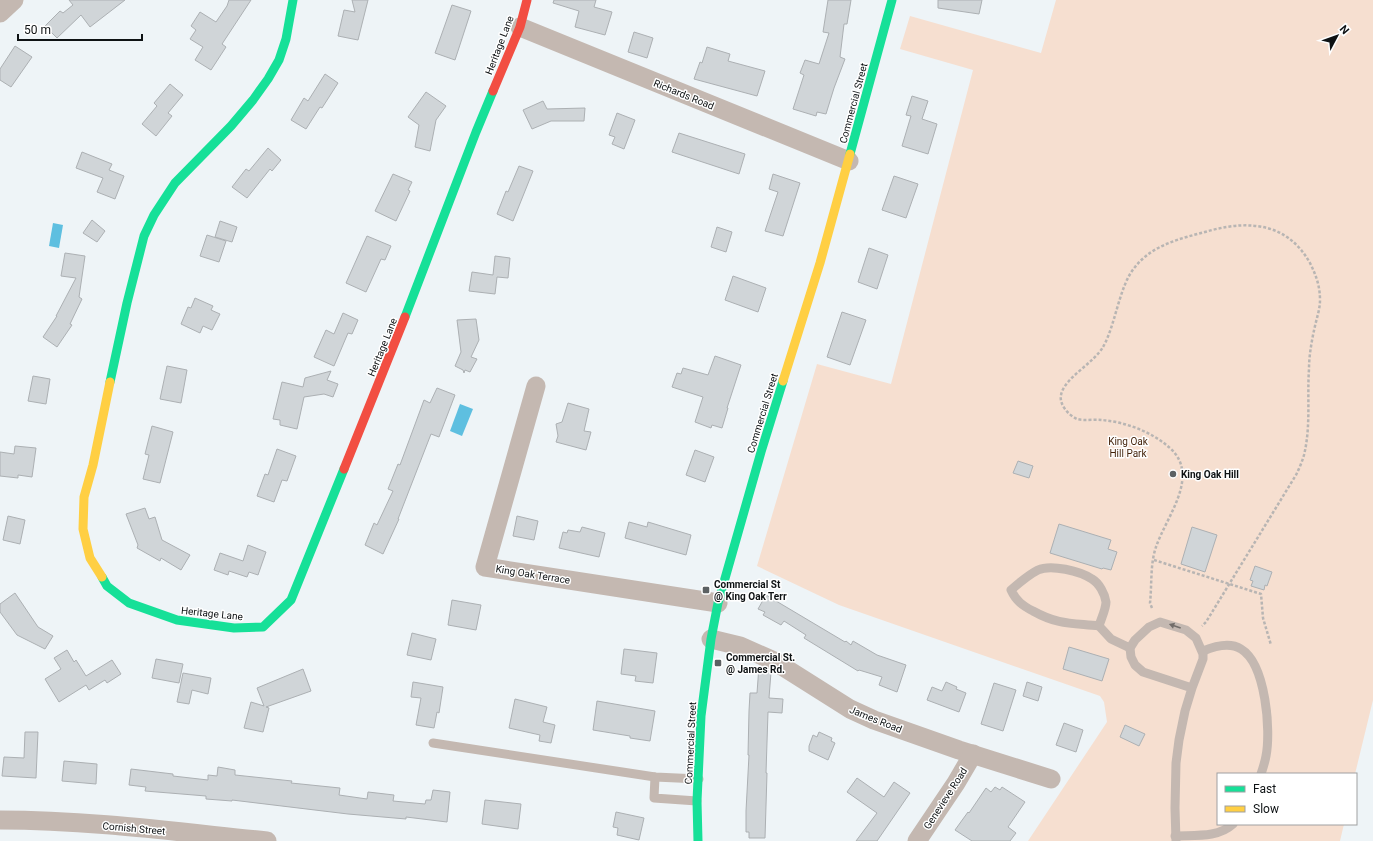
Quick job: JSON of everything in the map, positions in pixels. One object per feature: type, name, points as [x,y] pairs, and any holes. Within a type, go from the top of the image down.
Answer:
[{"type":"street","points":[[0,14],[14,0]]},
{"type":"street","name":"Heritage Lane","points":[[293,0],[284,46],[279,60],[268,79],[253,100],[230,126],[175,183],[154,215],[144,236],[127,302],[93,465],[84,497],[83,529],[90,558],[107,586],[129,603],[177,620],[234,628],[263,627],[291,600],[423,273],[476,132],[520,27],[527,0]]},
{"type":"street","points":[[885,0],[891,4]]},
{"type":"street","name":"Commercial Street","points":[[698,841],[697,801],[701,716],[711,639],[718,603],[761,452],[820,263],[891,4]]},
{"type":"street","name":"Richards Road","points":[[520,27],[849,161]]},
{"type":"street","name":"King Oak Terrace","points":[[536,386],[485,567],[718,603]]},
{"type":"street","name":"James Road","points":[[711,639],[740,646],[774,661],[850,709],[874,720],[1051,779]]},
{"type":"street","name":"Genevieve Road","points":[[917,841],[973,754]]},
{"type":"street","name":"Cornish Street","points":[[0,820],[29,820],[122,826],[267,841]]},
{"type":"lane","points":[[1099,626],[1106,603],[1104,594],[1092,579],[1085,575],[1060,568],[1049,567],[1039,570],[1020,582],[1011,590],[1020,604],[1043,616],[1056,622],[1099,626],[1111,639],[1130,648]]},
{"type":"lane","points":[[1192,688],[1143,672],[1135,665],[1131,657],[1130,648],[1149,626],[1160,622],[1186,630],[1192,634],[1203,651],[1203,659],[1192,688],[1181,733],[1176,763],[1175,838],[1211,834],[1224,831],[1232,825]]},
{"type":"lane","points":[[1203,651],[1220,646],[1234,646],[1246,652],[1254,663],[1261,682],[1268,720],[1266,756],[1261,773]]},
{"type":"lane","points":[[433,743],[655,777],[699,779]]},
{"type":"lane","points":[[655,777],[654,798],[697,801]]},
{"type":"path","points":[[1152,608],[1150,603],[1155,549],[1177,498],[1182,480],[1182,468],[1178,458],[1170,448],[1153,436],[1136,428],[1113,421],[1077,419],[1062,405],[1060,397],[1068,382],[1095,358],[1102,349],[1108,336],[1127,280],[1133,269],[1148,254],[1156,248],[1171,242],[1228,226],[1252,225],[1276,231],[1296,243],[1304,253],[1315,272],[1318,283],[1320,300],[1319,312],[1309,367],[1308,437],[1303,458],[1296,475],[1202,627]]},
{"type":"path","points":[[1154,560],[1261,594],[1263,618],[1271,645]]},
{"type":"green space","name":"King Oak Hill Park","points":[[1056,0],[1373,0],[1373,700],[1355,773],[1217,773],[1217,825],[1344,825],[1340,841],[1028,841],[1107,722],[1104,702],[1100,696],[839,605],[757,566],[817,364],[891,384],[973,70],[900,49],[910,16],[1041,53]]},
{"type":"water","points":[[53,223],[63,225],[59,248],[49,246]]},
{"type":"water","points":[[460,404],[473,409],[462,436],[450,431]]},
{"type":"building","points":[[69,0],[125,0],[90,27],[81,15],[57,38],[45,26],[60,11],[63,13],[73,5]]},
{"type":"building","points":[[229,0],[251,0],[222,44],[226,47],[211,70],[195,60],[203,47],[190,39],[196,30],[191,26],[200,12],[216,22],[227,6]]},
{"type":"building","points":[[352,0],[368,0],[358,40],[338,36],[344,10],[355,12]]},
{"type":"building","points":[[554,0],[596,0],[594,7],[612,12],[605,35],[575,27],[579,11],[553,3]]},
{"type":"building","points":[[828,0],[851,0],[847,24],[844,24],[840,57],[845,59],[826,114],[817,112],[816,116],[793,109],[804,75],[800,73],[805,60],[819,64],[829,33],[823,32]]},
{"type":"building","points":[[938,0],[982,0],[979,14],[938,8]]},
{"type":"building","points":[[452,5],[471,11],[455,60],[435,53]]},
{"type":"building","points":[[634,32],[653,38],[647,58],[628,52]]},
{"type":"building","points":[[15,46],[32,57],[11,87],[0,80],[0,69]]},
{"type":"building","points":[[707,47],[730,54],[728,61],[765,71],[757,96],[694,79],[700,62],[702,63]]},
{"type":"building","points":[[325,74],[338,83],[306,129],[291,120],[304,98],[308,101]]},
{"type":"building","points":[[170,84],[183,95],[168,113],[172,116],[156,136],[142,124],[157,106],[154,103]]},
{"type":"building","points":[[426,92],[446,106],[436,120],[430,151],[415,147],[419,125],[408,117]]},
{"type":"building","points":[[912,96],[928,101],[922,119],[937,124],[928,154],[902,146],[911,116],[906,115]]},
{"type":"building","points":[[543,101],[547,109],[585,108],[584,121],[551,121],[532,129],[523,110]]},
{"type":"building","points":[[617,113],[635,120],[624,149],[612,144],[615,137],[609,135]]},
{"type":"building","points":[[679,133],[745,154],[739,174],[672,152]]},
{"type":"building","points":[[268,148],[281,160],[272,171],[270,169],[247,198],[232,187],[246,169],[249,171]]},
{"type":"building","points":[[82,152],[112,164],[109,170],[124,176],[115,199],[97,192],[103,178],[76,168]]},
{"type":"building","points":[[519,166],[533,171],[513,221],[497,214],[506,191],[508,192]]},
{"type":"building","points":[[393,174],[412,182],[408,190],[410,191],[396,221],[375,211]]},
{"type":"building","points":[[773,174],[800,183],[783,236],[765,231],[778,192],[769,189]]},
{"type":"building","points":[[894,176],[918,184],[906,218],[882,210]]},
{"type":"building","points":[[92,220],[105,231],[97,242],[83,233]]},
{"type":"building","points":[[220,221],[237,227],[232,242],[215,237]]},
{"type":"building","points":[[717,227],[732,232],[726,252],[711,247]]},
{"type":"building","points":[[207,235],[226,241],[219,262],[200,256]]},
{"type":"building","points":[[367,236],[391,246],[385,260],[381,259],[366,292],[346,283]]},
{"type":"building","points":[[869,248],[888,255],[877,289],[858,282]]},
{"type":"building","points":[[65,253],[85,256],[79,297],[82,299],[70,324],[72,325],[57,347],[43,337],[57,316],[76,278],[61,276]]},
{"type":"building","points":[[495,256],[510,258],[508,278],[497,277],[495,294],[469,291],[472,272],[493,275]]},
{"type":"building","points":[[733,276],[766,288],[758,312],[725,300]]},
{"type":"building","points":[[195,298],[213,306],[211,310],[220,314],[212,330],[203,326],[200,333],[181,324],[188,307],[191,308]]},
{"type":"building","points":[[842,312],[866,320],[850,365],[827,357]]},
{"type":"building","points":[[343,313],[358,320],[352,334],[348,333],[334,366],[314,357],[326,330],[334,334]]},
{"type":"building","points":[[476,319],[479,340],[471,357],[477,359],[470,372],[465,370],[464,373],[463,370],[455,366],[461,352],[457,320]]},
{"type":"building","points":[[715,356],[741,365],[722,428],[712,425],[711,428],[695,422],[703,397],[672,387],[677,373],[681,374],[683,368],[708,375]]},
{"type":"building","points":[[167,366],[187,370],[181,403],[160,399]]},
{"type":"building","points":[[331,371],[327,380],[338,384],[333,397],[324,394],[304,397],[297,429],[280,425],[280,420],[273,419],[282,382],[303,387],[305,378]]},
{"type":"building","points":[[33,376],[50,379],[46,404],[28,401]]},
{"type":"building","points":[[437,388],[455,395],[439,437],[431,434],[399,519],[383,554],[365,545],[374,523],[377,525],[393,491],[388,489],[398,464],[400,465],[424,400],[430,403]]},
{"type":"building","points":[[568,403],[589,409],[584,431],[591,432],[586,450],[556,442],[558,436],[556,424],[562,422]]},
{"type":"building","points":[[152,426],[173,432],[160,483],[143,479],[149,455],[145,454]]},
{"type":"building","points":[[15,446],[36,448],[32,477],[18,475],[18,478],[0,476],[0,452],[14,454]]},
{"type":"building","points":[[277,449],[296,456],[287,481],[282,480],[274,502],[257,496],[265,474],[268,475]]},
{"type":"building","points":[[695,450],[714,457],[705,482],[686,475]]},
{"type":"building","points":[[1018,461],[1033,466],[1029,478],[1013,473]]},
{"type":"building","points":[[145,508],[149,519],[155,517],[162,540],[190,555],[181,570],[161,558],[160,561],[137,548],[138,545],[126,514]]},
{"type":"building","points":[[8,516],[25,520],[20,544],[3,540]]},
{"type":"building","points":[[517,516],[538,521],[534,540],[513,536]]},
{"type":"building","points":[[629,522],[647,527],[648,522],[691,535],[686,555],[625,538]]},
{"type":"building","points":[[1059,524],[1111,540],[1108,549],[1117,552],[1111,570],[1102,569],[1050,553]]},
{"type":"building","points":[[582,527],[605,533],[599,557],[559,548],[563,532],[567,533],[568,530],[580,532]]},
{"type":"building","points":[[1192,527],[1217,535],[1205,572],[1181,564]]},
{"type":"building","points":[[248,545],[266,552],[258,575],[249,572],[247,577],[229,571],[228,575],[214,570],[220,553],[243,561]]},
{"type":"building","points":[[1255,566],[1272,572],[1264,590],[1251,586],[1253,581],[1250,580]]},
{"type":"building","points":[[15,593],[38,627],[53,636],[45,649],[17,635],[0,612],[0,604]]},
{"type":"building","points":[[766,595],[851,645],[853,641],[877,655],[906,665],[897,692],[879,685],[882,677],[859,670],[858,671],[804,638],[806,635],[784,621],[781,625],[763,615],[765,612],[758,609]]},
{"type":"building","points":[[452,600],[481,605],[476,630],[448,625]]},
{"type":"building","points":[[412,633],[436,639],[431,660],[407,655]]},
{"type":"building","points":[[1069,647],[1109,659],[1102,681],[1063,669]]},
{"type":"building","points":[[624,649],[657,653],[653,683],[635,681],[636,676],[621,674]]},
{"type":"building","points":[[67,650],[74,662],[76,660],[86,676],[112,660],[121,674],[107,683],[105,680],[89,690],[86,685],[59,702],[45,679],[61,669],[54,658]]},
{"type":"building","points":[[156,659],[183,664],[179,683],[152,678]]},
{"type":"building","points":[[759,666],[771,672],[769,698],[783,699],[782,713],[768,712],[765,838],[749,838],[749,832],[746,832],[746,811],[750,693],[757,693]]},
{"type":"building","points":[[303,669],[311,691],[266,707],[269,708],[263,732],[244,728],[251,702],[264,706],[257,688]]},
{"type":"building","points":[[183,673],[211,678],[208,694],[192,690],[189,704],[177,702]]},
{"type":"building","points":[[413,682],[443,687],[439,713],[437,712],[434,728],[416,725],[421,698],[411,697]]},
{"type":"building","points":[[946,682],[957,687],[956,689],[966,693],[959,712],[927,700],[932,687],[942,691]]},
{"type":"building","points":[[1027,682],[1042,687],[1038,701],[1023,696]]},
{"type":"building","points":[[994,683],[1016,690],[1003,731],[981,724]]},
{"type":"building","points":[[515,699],[547,707],[543,722],[555,725],[551,743],[539,741],[540,735],[509,728]]},
{"type":"building","points":[[597,701],[655,711],[650,741],[593,730]]},
{"type":"building","points":[[1064,723],[1083,730],[1076,752],[1056,745]]},
{"type":"building","points":[[1125,725],[1145,734],[1139,746],[1120,737]]},
{"type":"building","points":[[25,732],[38,732],[36,778],[2,776],[4,757],[24,758]]},
{"type":"building","points":[[819,732],[832,738],[831,741],[835,743],[828,760],[809,751],[809,746],[813,735],[817,737]]},
{"type":"building","points":[[64,761],[97,764],[96,784],[62,781]]},
{"type":"building","points":[[218,767],[235,770],[235,775],[340,788],[339,795],[367,799],[368,792],[394,795],[393,801],[425,804],[426,800],[431,800],[433,790],[450,792],[447,822],[406,817],[406,819],[348,814],[232,800],[206,799],[206,796],[145,791],[146,787],[129,785],[131,769],[208,780],[208,775],[217,776]]},
{"type":"building","points":[[857,778],[884,797],[894,782],[910,793],[877,841],[856,841],[877,813],[847,792]]},
{"type":"building","points":[[995,787],[1000,790],[1002,787],[1025,802],[1008,827],[1016,833],[1010,841],[972,841],[955,830],[986,788],[991,792]]},
{"type":"building","points":[[485,800],[521,804],[518,829],[482,824]]},
{"type":"building","points":[[616,812],[644,818],[639,840],[617,835],[618,828],[613,827]]},
{"type":"traffic: fast","points":[[110,382],[127,303],[144,236],[154,215],[175,183],[231,126],[253,100],[268,79],[279,60],[286,39],[293,0]]},
{"type":"traffic: fast","points":[[850,154],[892,0]]},
{"type":"traffic: fast","points":[[405,317],[493,91]]},
{"type":"traffic: fast","points":[[698,841],[697,801],[701,716],[711,639],[718,603],[783,381]]},
{"type":"traffic: fast","points":[[102,577],[107,586],[129,603],[177,620],[234,628],[263,627],[291,600],[344,469]]},
{"type":"traffic: slow","points":[[783,381],[820,263],[850,154]]},
{"type":"traffic: slow","points":[[102,577],[90,558],[83,529],[84,497],[93,465],[110,382]]},
{"type":"traffic: jam","points":[[493,91],[520,27],[527,0]]},
{"type":"traffic: jam","points":[[344,469],[405,317]]},
{"type":"place","name":"King Oak Hill","points":[[1173,474]]},
{"type":"place","name":"Commercial St @ King Oak Terr","points":[[706,590]]},
{"type":"place","name":"Commercial St. @ James Rd.","points":[[718,663]]}]
